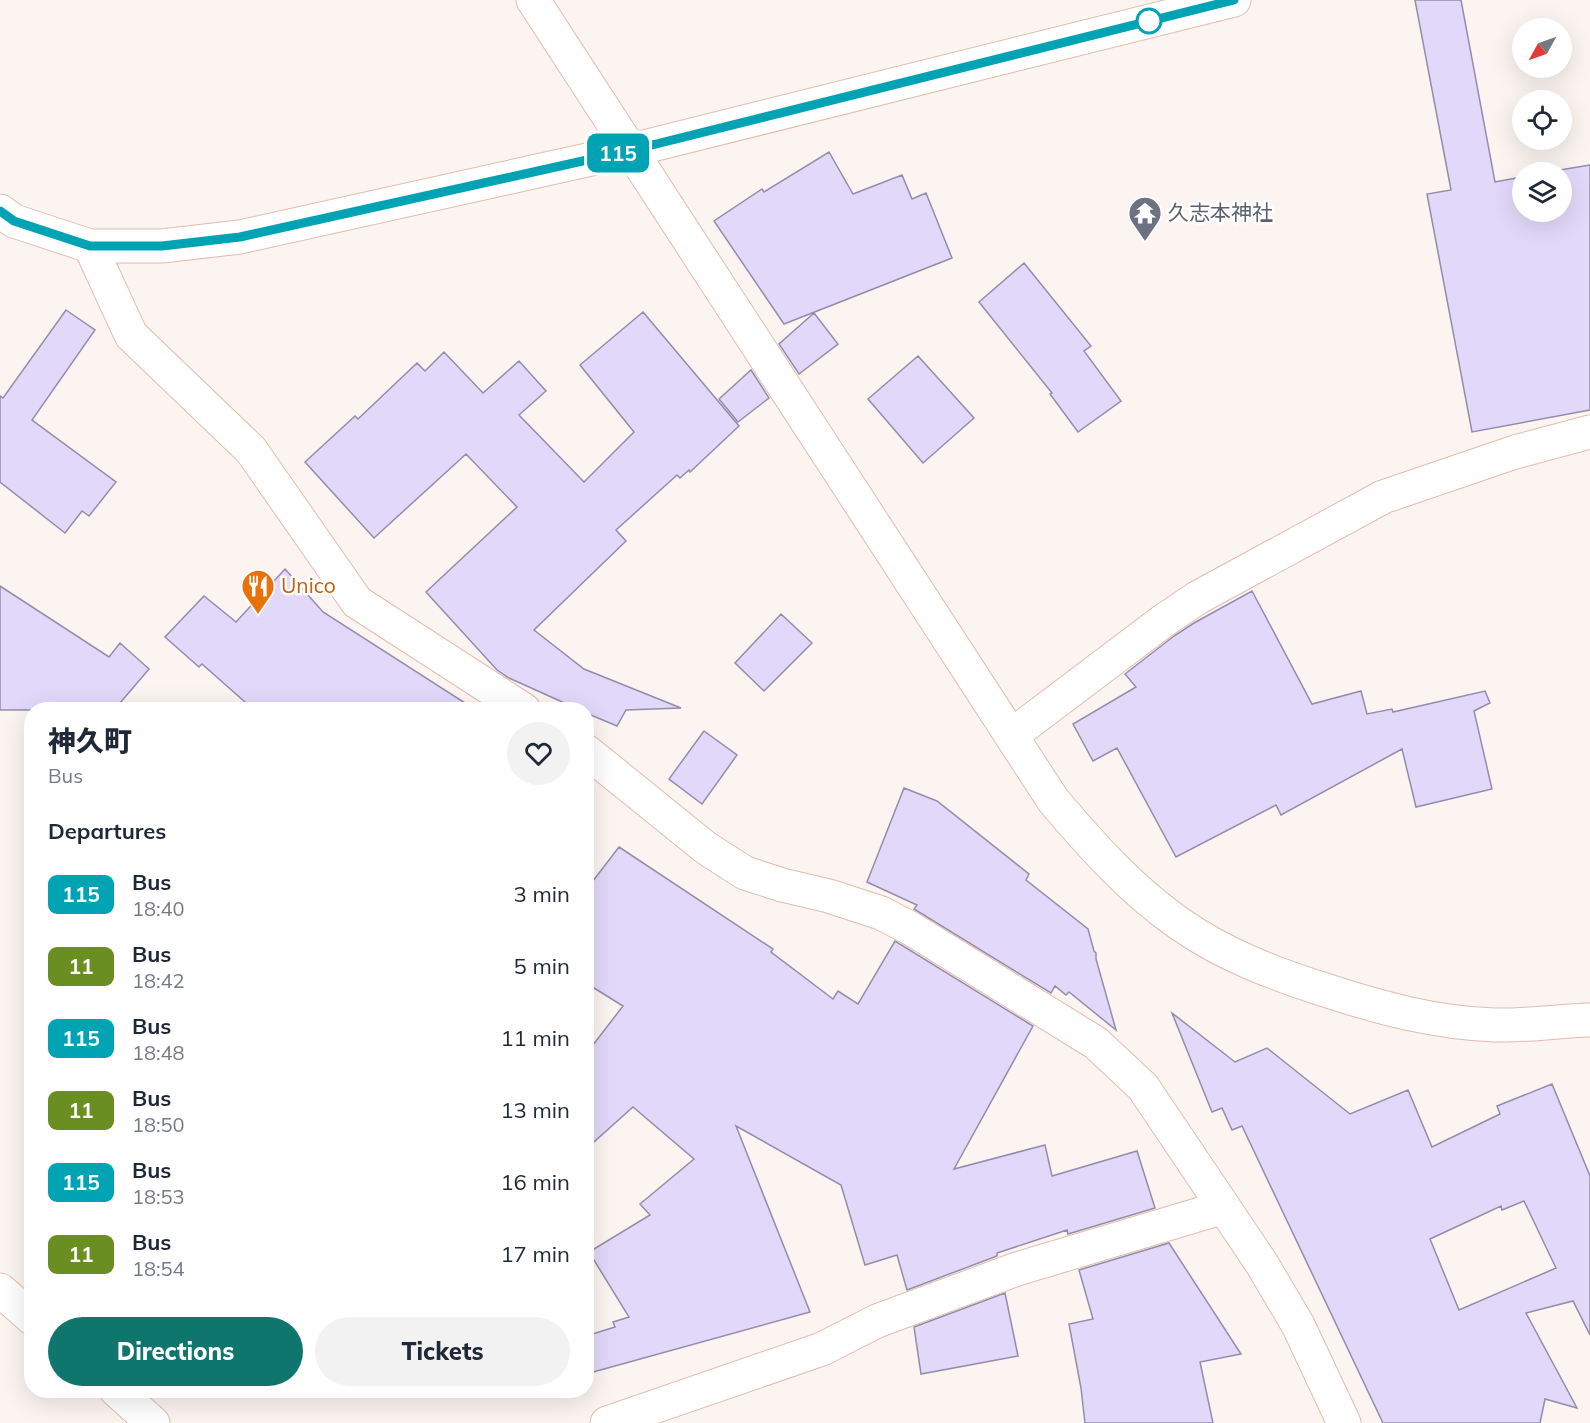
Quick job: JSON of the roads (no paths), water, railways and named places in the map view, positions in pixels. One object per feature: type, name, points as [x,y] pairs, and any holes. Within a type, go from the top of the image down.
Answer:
[{"type":"street","points":[[533,0],[1053,800],[1090,845],[1139,891],[1181,925],[1235,956],[1280,975],[1421,1017],[1495,1025],[1590,1020]]},
{"type":"street","points":[[0,211],[14,221],[90,246],[162,246],[240,237],[632,150],[1234,0]]},
{"type":"street","points":[[90,246],[131,335],[251,450],[357,602],[513,702]]},
{"type":"street","points":[[1012,735],[1197,598],[1383,497],[1515,452],[1590,432]]},
{"type":"street","points":[[594,757],[706,848],[745,873],[782,885],[829,896],[880,913],[910,928],[1096,1043],[1143,1087],[1262,1264],[1298,1325],[1344,1423]]},
{"type":"street","points":[[607,1423],[822,1349],[877,1321],[1017,1269],[1224,1207]]},
{"type":"street","points":[[0,1290],[24,1311]]},
{"type":"street","points":[[125,1398],[153,1423]]},
{"type":"place","name":"久志本神社","points":[[1145,242]]},
{"type":"place","name":"Unico","points":[[258,615]]}]
